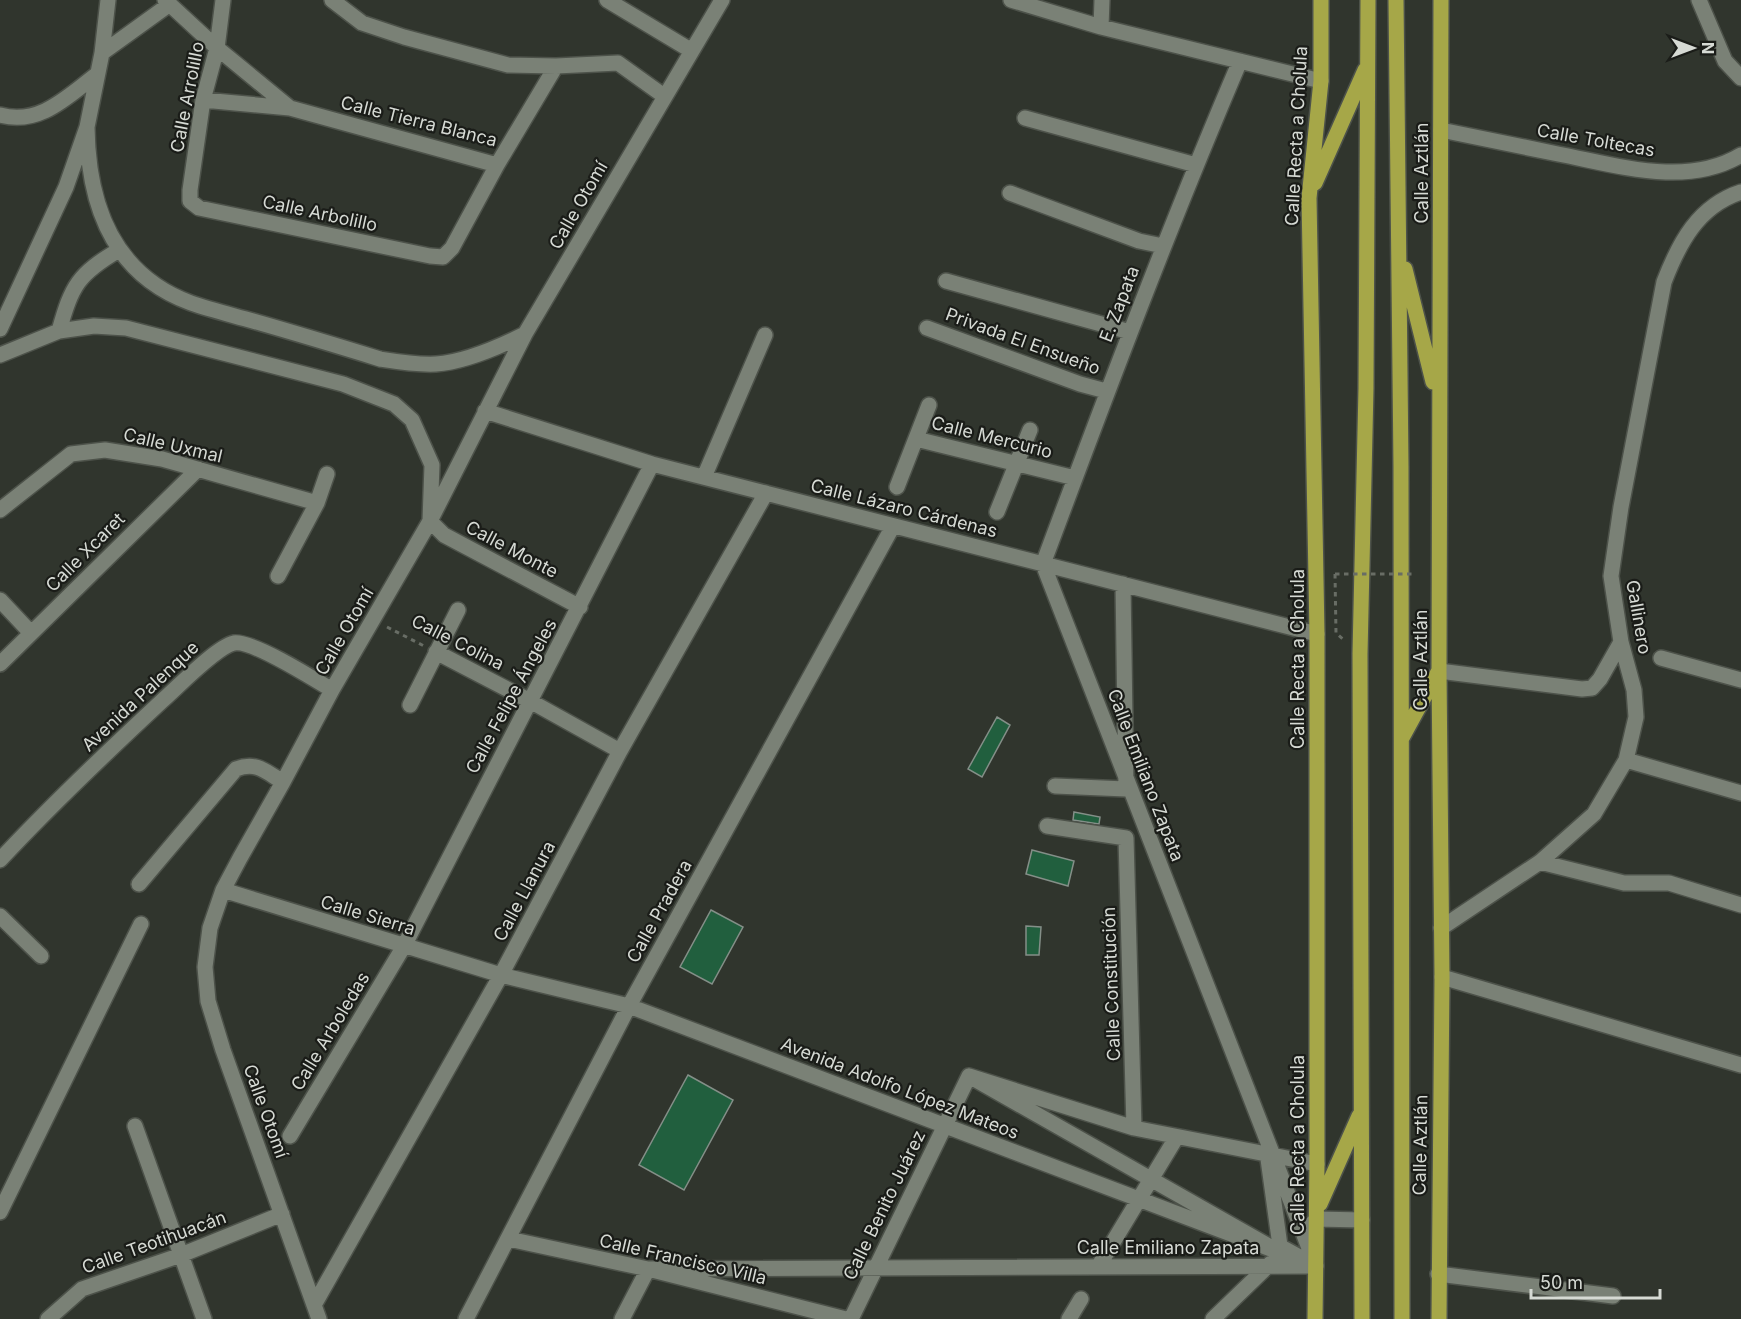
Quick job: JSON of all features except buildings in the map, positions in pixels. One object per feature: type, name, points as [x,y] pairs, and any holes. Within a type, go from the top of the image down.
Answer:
[{"type":"main road","name":"Calle Recta a Cholula","points":[[1315,1319],[1317,634],[1309,198],[1321,81],[1321,0]]},
{"type":"main road","points":[[1362,1319],[1360,654],[1366,376],[1368,0]]},
{"type":"main road","points":[[1396,0],[1401,466],[1402,1319]]},
{"type":"main road","points":[[1396,44],[1403,0]]},
{"type":"main road","name":"Calle Aztlán","points":[[1439,1319],[1442,977],[1439,671],[1441,0]]},
{"type":"main road","points":[[1309,198],[1367,65]]},
{"type":"main road","points":[[1399,243],[1439,406]]},
{"type":"main road","points":[[1401,741],[1439,671]]},
{"type":"main road","points":[[1317,1215],[1362,1111]]},
{"type":"street","points":[[0,329],[66,187],[87,127],[102,53],[108,0]]},
{"type":"street","name":"Calle Arrolillo","points":[[190,201],[203,100],[218,48],[224,0]]},
{"type":"street","points":[[332,0],[362,23],[404,37],[508,65],[556,66],[618,63],[664,96]]},
{"type":"street","points":[[607,0],[692,51]]},
{"type":"street","name":"Calle Otomí","points":[[316,1312],[223,1050],[208,1001],[206,967],[210,928],[223,890],[332,690],[430,521],[525,334],[722,0]]},
{"type":"street","points":[[1011,0],[1101,27],[1321,81]]},
{"type":"street","points":[[1101,27],[1102,0]]},
{"type":"street","points":[[1699,0],[1725,61],[1741,78]]},
{"type":"street","name":"Calle Tierra Blanca","points":[[102,53],[167,2],[290,108]]},
{"type":"street","name":"E. Zapata","points":[[1043,564],[1106,391],[1163,246],[1240,62]]},
{"type":"street","name":"Calle Tierra Blanca","points":[[203,100],[290,108],[497,165],[556,66]]},
{"type":"street","points":[[0,115],[18,118],[40,114],[52,108],[96,75]]},
{"type":"street","points":[[1025,118],[1196,165]]},
{"type":"street","points":[[87,127],[88,160],[96,202],[119,250],[133,267],[158,286],[190,302],[380,358],[407,363],[438,364],[488,351],[525,334]]},
{"type":"street","name":"Calle Toltecas","points":[[1441,130],[1642,170],[1676,172],[1707,169],[1724,165],[1741,155]]},
{"type":"street","name":"Calle Arbolillo","points":[[190,201],[199,208],[443,257],[452,248],[497,165]]},
{"type":"street","name":"Gallinero","points":[[1441,928],[1540,862],[1594,814],[1626,760],[1636,717],[1634,690],[1621,642],[1611,576],[1621,507],[1664,282],[1687,232],[1719,202],[1741,192]]},
{"type":"street","points":[[1010,193],[1139,241],[1163,246]]},
{"type":"street","points":[[58,331],[72,291],[81,277],[94,265],[119,250]]},
{"type":"street","points":[[946,281],[1130,332]]},
{"type":"street","points":[[0,355],[58,331],[94,326],[126,328],[342,384],[394,404],[412,420],[432,465],[430,521]]},
{"type":"street","name":"Privada El Ensueño","points":[[927,328],[1080,384],[1106,391]]},
{"type":"street","points":[[704,477],[765,335]]},
{"type":"street","points":[[916,439],[930,405]]},
{"type":"street","name":"Calle Lázaro Cárdenas","points":[[485,411],[652,465],[1317,634]]},
{"type":"street","points":[[997,512],[1030,430]]},
{"type":"street","name":"Calle Mercurio","points":[[897,487],[916,439],[1075,478]]},
{"type":"street","name":"Calle Uxmal","points":[[0,510],[71,454],[105,450],[162,459],[317,503]]},
{"type":"street","name":"Calle Felipe Ángeles","points":[[404,946],[652,465]]},
{"type":"street","name":"Calle Xcaret","points":[[0,664],[198,469]]},
{"type":"street","points":[[278,576],[317,503],[327,474]]},
{"type":"street","name":"Calle Llanura","points":[[316,1312],[501,975],[620,751],[766,493]]},
{"type":"street","name":"Calle Monte","points":[[430,521],[444,535],[580,607]]},
{"type":"street","name":"Calle Pradera","points":[[466,1319],[629,1006],[893,526]]},
{"type":"street","name":"Calle Emiliano Zapata","points":[[648,1269],[1316,1266],[1271,1156],[1043,564]]},
{"type":"street","points":[[1055,786],[1126,783],[1123,585]]},
{"type":"street","points":[[0,600],[31,633]]},
{"type":"street","points":[[410,705],[458,610]]},
{"type":"street","points":[[1439,671],[1582,689],[1592,688],[1600,679],[1621,642]]},
{"type":"street","name":"Avenida Palenque","points":[[0,860],[47,809],[168,696],[215,653],[234,643],[254,647],[332,690]]},
{"type":"street","name":"Calle Colina","points":[[436,652],[620,751]]},
{"type":"street","points":[[1661,658],[1741,680]]},
{"type":"street","points":[[1626,760],[1741,793]]},
{"type":"street","points":[[139,884],[237,769],[249,765],[259,767],[283,782]]},
{"type":"street","name":"Calle Constitución","points":[[1047,826],[1126,838],[1134,1128]]},
{"type":"street","points":[[1540,862],[1624,883],[1669,883],[1741,905]]},
{"type":"street","name":"Calle Sierra","points":[[223,890],[501,975]]},
{"type":"street","points":[[0,916],[41,956]]},
{"type":"street","points":[[0,1212],[141,924]]},
{"type":"street","name":"Calle Arboledas","points":[[290,1136],[404,946]]},
{"type":"street","name":"Avenida Adolfo López Mateos","points":[[501,975],[629,1006],[1139,1199],[1283,1251]]},
{"type":"street","points":[[1442,977],[1741,1065]]},
{"type":"street","name":"Avenida Adolfo López Mateos","points":[[969,1076],[1134,1128],[1317,1164]]},
{"type":"street","name":"Avenida Adolfo López Mateos","points":[[969,1076],[1151,1179],[1283,1251],[1316,1266]]},
{"type":"street","name":"Calle Benito Juárez","points":[[848,1319],[969,1076]]},
{"type":"street","points":[[135,1126],[204,1319]]},
{"type":"street","points":[[1098,1267],[1176,1137]]},
{"type":"street","points":[[1271,1156],[1283,1251]]},
{"type":"street","name":"Calle Teotihuacán","points":[[58,1315],[82,1289],[181,1255],[282,1214]]},
{"type":"street","points":[[1213,1319],[1303,1232],[1317,1215],[1362,1220]]},
{"type":"street","name":"Calle Francisco Villa","points":[[509,1239],[648,1269],[848,1319]]},
{"type":"street","points":[[622,1319],[648,1269]]},
{"type":"street","points":[[1438,1274],[1612,1296]]},
{"type":"street","points":[[1069,1319],[1081,1299]]},
{"type":"path","points":[[1336,633],[1335,574],[1413,574]]},
{"type":"path","name":"Calle Colina","points":[[372,620],[436,652]]}]
